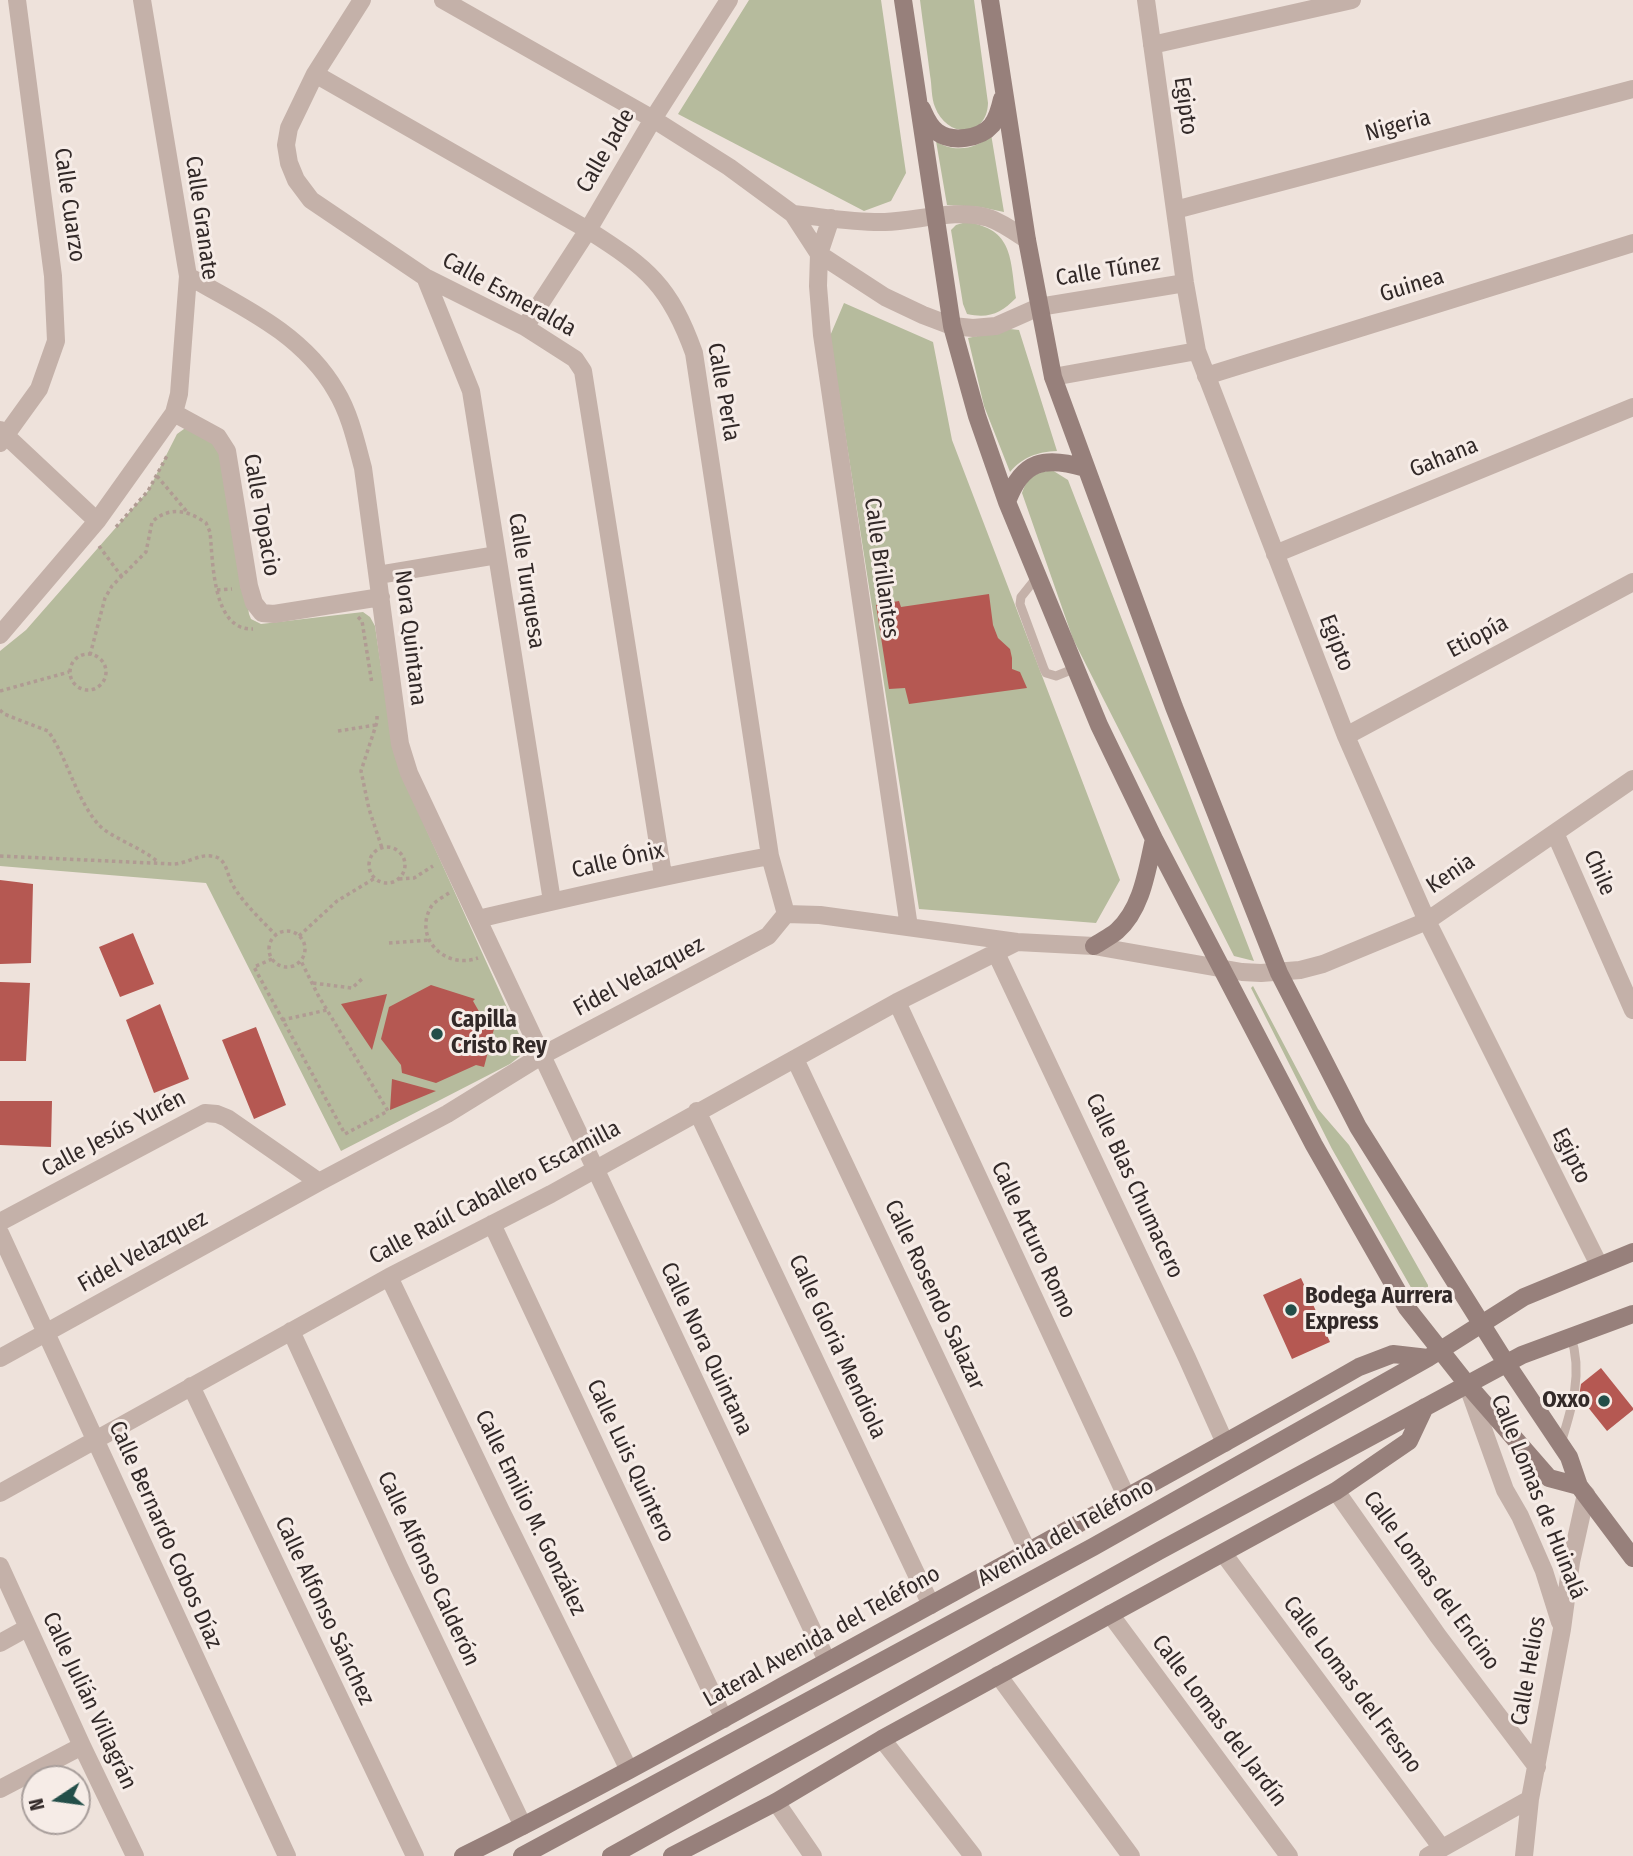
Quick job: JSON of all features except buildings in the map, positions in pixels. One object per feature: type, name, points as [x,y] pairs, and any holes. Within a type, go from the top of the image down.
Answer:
[{"type":"main road","points":[[903,0],[952,326],[977,416],[1007,502],[1099,725],[1154,839],[1314,1145],[1434,1354],[1455,1369],[1549,1478],[1583,1490]]},
{"type":"main road","points":[[989,0],[1027,240],[1053,377],[1174,706],[1279,973],[1358,1126],[1506,1363],[1561,1443],[1583,1490],[1633,1558]]},
{"type":"main road","points":[[918,100],[928,123],[938,134],[954,138],[970,137],[986,131],[998,116],[1003,96]]},
{"type":"main road","points":[[1007,502],[1016,481],[1025,470],[1039,463],[1054,461],[1085,468]]},
{"type":"main road","points":[[1094,946],[1118,931],[1132,911],[1144,885],[1154,839]]},
{"type":"main road","name":"Avenida del Teléfono","points":[[522,1856],[1093,1547],[1434,1354],[1524,1297],[1633,1252]]},
{"type":"main road","points":[[611,1856],[1159,1551],[1522,1354],[1633,1314]]},
{"type":"main road","name":"Lateral Avenida del Teléfono","points":[[463,1856],[724,1720],[827,1661],[1127,1499],[1359,1367],[1392,1354],[1434,1354]]},
{"type":"main road","points":[[672,1856],[776,1802],[998,1675],[1336,1491],[1409,1441],[1425,1407]]},
{"type":"main road","points":[[1081,1524],[1093,1547]]},
{"type":"main road","points":[[1159,1551],[1175,1578]]},
{"type":"main road","points":[[568,1803],[579,1826]]},
{"type":"street","name":"Calle Cuarzo","points":[[2,436],[39,389],[56,341],[54,276],[17,0]]},
{"type":"street","name":"Calle Granate","points":[[0,635],[97,521],[174,413],[183,367],[188,276],[142,0]]},
{"type":"street","name":"Calle Esmeralda","points":[[362,0],[315,74],[289,128],[286,145],[289,163],[296,180],[311,200],[425,277],[525,327],[575,359],[583,371],[663,875]]},
{"type":"street","points":[[443,0],[468,6],[729,167],[793,214],[819,254],[885,297],[952,326]]},
{"type":"street","name":"Egipto","points":[[1146,0],[1197,351],[1346,736],[1427,921],[1599,1265]]},
{"type":"street","points":[[1152,45],[1352,0]]},
{"type":"street","name":"Calle Jade","points":[[525,327],[588,230],[721,3]]},
{"type":"street","name":"Calle Perla","points":[[315,74],[629,256],[661,286],[682,321],[694,353],[770,856],[786,914]]},
{"type":"street","name":"Nigeria","points":[[1175,210],[1633,89]]},
{"type":"street","points":[[793,214],[884,222],[934,216],[974,216],[988,218],[1006,226],[1027,240]]},
{"type":"street","name":"Calle Brillantes","points":[[831,218],[819,254],[818,286],[822,335],[909,926]]},
{"type":"street","name":"Guinea","points":[[1206,376],[1633,243]]},
{"type":"street","name":"Nora Quintana","points":[[188,276],[261,317],[308,352],[337,391],[352,427],[363,468],[400,744],[409,773],[541,1056]]},
{"type":"street","name":"Calle Turquesa","points":[[425,277],[471,391],[552,901]]},
{"type":"street","name":"Calle Túnez","points":[[952,326],[996,326],[1039,307],[1185,283]]},
{"type":"street","points":[[1053,377],[1197,351]]},
{"type":"street","name":"Gahana","points":[[1275,554],[1633,407]]},
{"type":"street","name":"Calle Topacio","points":[[174,413],[218,437],[227,451],[248,586],[254,603],[262,613],[274,614],[381,597]]},
{"type":"street","points":[[2,436],[97,521]]},
{"type":"street","points":[[378,575],[497,555]]},
{"type":"street","name":"Etiopía","points":[[1346,736],[1633,582]]},
{"type":"street","name":"Kenia","points":[[1279,973],[1323,964],[1427,921],[1633,779]]},
{"type":"street","name":"Chile","points":[[1555,833],[1633,1010]]},
{"type":"street","name":"Calle Ónix","points":[[478,919],[610,890],[663,875],[770,856]]},
{"type":"street","points":[[786,914],[820,915],[1017,942],[1094,946],[1223,969],[1279,973]]},
{"type":"street","name":"Fidel Velazquez","points":[[0,1358],[447,1114],[541,1056],[768,936],[786,914]]},
{"type":"street","name":"Calle Raúl Caballero Escamilla","points":[[0,1493],[389,1277],[492,1224],[897,1002],[1017,942]]},
{"type":"street","name":"Calle Blas Chumacero","points":[[995,951],[1225,1443]]},
{"type":"street","name":"Calle Arturo Romo","points":[[897,1002],[1127,1499]]},
{"type":"street","name":"Calle Nora Quintana","points":[[541,1056],[827,1661]]},
{"type":"street","name":"Calle Rosendo Salazar","points":[[795,1059],[1028,1552]]},
{"type":"street","name":"Calle Gloria Mendiola","points":[[697,1111],[931,1605]]},
{"type":"street","name":"Calle Jesús Yurén","points":[[0,1222],[205,1113],[228,1118],[319,1182]]},
{"type":"street","name":"Calle Luis Quintero","points":[[492,1224],[724,1720]]},
{"type":"street","name":"Calle Bernardo Cobos Díaz","points":[[0,1234],[287,1856]]},
{"type":"street","name":"Calle Emilio M. González","points":[[389,1277],[629,1770]]},
{"type":"street","name":"Calle Alfonso Calderón","points":[[291,1331],[523,1826]]},
{"type":"street","name":"Calle Lomas de Huinalá","points":[[1467,1384],[1505,1490],[1520,1516],[1544,1572],[1562,1629]]},
{"type":"street","name":"Calle Alfonso Sánchez","points":[[191,1385],[415,1856]]},
{"type":"street","name":"Calle Helios","points":[[1524,1856],[1530,1799],[1562,1629],[1583,1490]]},
{"type":"street","name":"Calle Lomas del Encino","points":[[1336,1491],[1438,1636],[1537,1767]]},
{"type":"street","name":"Calle Lomas del Fresno","points":[[1223,1553],[1435,1851]]},
{"type":"street","name":"Calle Julián Villagrán","points":[[0,1566],[135,1856]]},
{"type":"street","name":"Calle Lomas del Jardín","points":[[1110,1614],[1289,1856]]},
{"type":"street","points":[[0,1643],[27,1628]]},
{"type":"street","points":[[998,1675],[1131,1856]]},
{"type":"street","points":[[883,1739],[973,1856]]},
{"type":"street","points":[[0,1788],[82,1746]]},
{"type":"street","points":[[1435,1851],[1530,1799]]},
{"type":"street","points":[[776,1802],[813,1856]]},
{"type":"lane","points":[[1038,577],[1021,597],[1020,604],[1044,669],[1046,673],[1056,676],[1076,668]]},
{"type":"lane","points":[[1561,1443],[1572,1408],[1577,1375],[1576,1353],[1571,1337]]},
{"type":"path","points":[[116,528],[148,491],[171,447]]},
{"type":"path","points":[[156,476],[190,514]]},
{"type":"path","points":[[90,655],[105,598],[112,586],[146,552],[148,531],[152,522],[171,510],[190,514],[206,523],[210,532],[217,590],[226,614],[241,627],[259,628]]},
{"type":"path","points":[[107,537],[99,546],[122,577]]},
{"type":"path","points":[[356,617],[362,621],[373,686]]},
{"type":"path","points":[[90,655],[100,659],[105,667],[104,681],[89,690],[78,688],[72,682],[70,671],[77,658],[90,655]]},
{"type":"path","points":[[0,691],[70,671]]},
{"type":"path","points":[[0,710],[48,731],[85,805],[100,827],[146,852],[160,864]]},
{"type":"path","points":[[377,712],[376,725],[361,771],[369,809],[383,848]]},
{"type":"path","points":[[338,731],[376,725]]},
{"type":"path","points":[[398,879],[403,873],[404,860],[399,852],[392,848],[376,851],[370,859],[370,870],[382,883],[414,878],[441,861]]},
{"type":"path","points":[[0,856],[160,864],[181,864],[206,856],[219,858],[228,869],[235,888],[276,935]]},
{"type":"path","points":[[299,936],[337,901],[375,878]]},
{"type":"path","points":[[454,891],[432,905],[427,919],[430,940],[443,956],[454,961],[463,962],[484,956]]},
{"type":"path","points":[[285,931],[299,936],[305,951],[301,961],[288,967],[277,964],[269,949],[276,935],[285,931]]},
{"type":"path","points":[[389,943],[430,940]]},
{"type":"path","points":[[272,959],[254,967],[345,1135],[388,1111],[301,961]]},
{"type":"path","points":[[312,982],[352,988],[363,978]]},
{"type":"path","points":[[282,1020],[327,1010]]},
{"type":"green space","points":[[749,0],[881,0],[906,173],[891,201],[864,211],[678,114]]},
{"type":"green space","points":[[920,0],[974,0],[988,103],[986,115],[974,128],[957,129],[948,125],[935,107]]},
{"type":"green space","points":[[991,134],[1004,212],[947,205],[936,141],[950,147],[965,148],[979,144]]},
{"type":"green space","points":[[966,222],[993,231],[1007,248],[1016,298],[994,314],[967,314],[963,304],[951,230]]},
{"type":"green space","points":[[844,303],[933,342],[952,440],[1120,880],[1096,923],[919,909],[830,336]]},
{"type":"green space","points":[[1010,329],[1019,330],[1057,451],[1031,456],[1010,472],[984,406],[968,338]]},
{"type":"green space","points":[[192,428],[215,445],[225,462],[251,619],[261,624],[363,612],[375,626],[392,741],[408,789],[523,1043],[520,1056],[510,1064],[341,1151],[206,883],[0,866],[0,651],[26,630],[148,491],[177,434]]},
{"type":"green space","points":[[1052,470],[1068,480],[1254,961],[1234,956],[1073,639],[1022,493],[1033,476]]},
{"type":"green space","points":[[1253,986],[1318,1109],[1349,1145],[1428,1285],[1428,1292],[1418,1296],[1413,1291],[1332,1149],[1251,988]]},
{"type":"place","name":"Capilla Cristo Rey","points":[[437,1034]]},
{"type":"place","name":"Bodega Aurrera Express","points":[[1291,1310]]},
{"type":"place","name":"Oxxo","points":[[1604,1401]]}]
